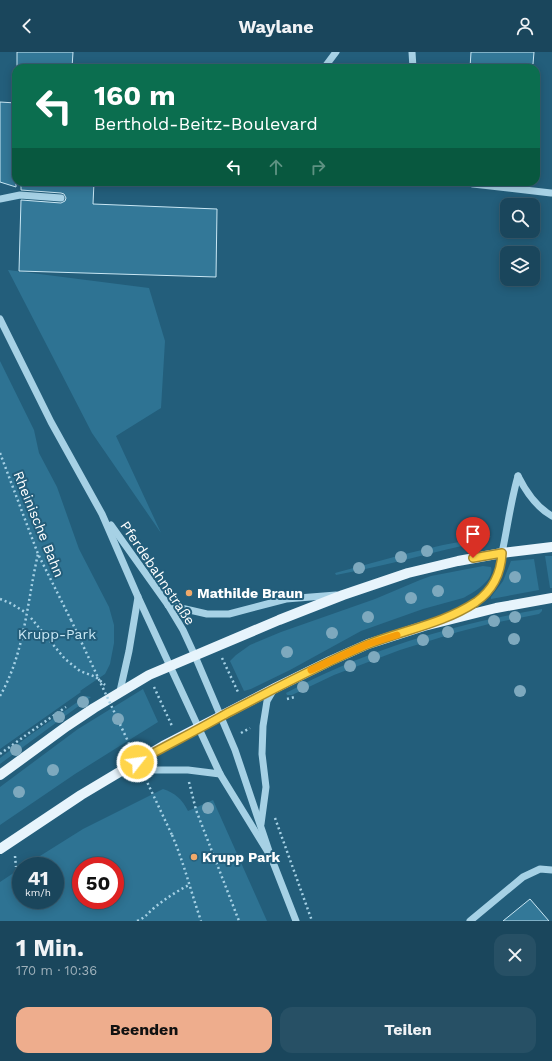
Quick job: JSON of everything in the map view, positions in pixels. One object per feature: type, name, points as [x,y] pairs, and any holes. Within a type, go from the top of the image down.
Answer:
[{"type":"main road","points":[[0,775],[67,726],[120,692],[149,675],[194,656],[381,581],[458,561],[502,553],[552,547]]},
{"type":"main road","points":[[0,849],[82,795],[178,739],[275,688],[368,644],[424,626],[489,610],[552,598]]},
{"type":"street","points":[[327,64],[336,52]]},
{"type":"street","points":[[412,52],[413,64]]},
{"type":"street","points":[[490,186],[551,193]]},
{"type":"street","points":[[0,199],[20,195],[61,198]]},
{"type":"street","name":"Pferdebahnstraße","points":[[0,319],[51,422],[102,514],[138,597],[220,774],[271,857]]},
{"type":"street","points":[[424,626],[477,601],[485,594],[497,578],[502,563],[502,553],[512,496],[518,476],[530,497],[543,511],[552,516]]},
{"type":"street","name":"Pferdebahnstraße","points":[[102,514],[168,605],[183,630],[235,750],[271,857],[296,921]]},
{"type":"street","points":[[168,605],[207,614],[219,615],[237,613],[271,602],[286,599],[343,595]]},
{"type":"street","points":[[120,692],[130,651],[138,597]]},
{"type":"street","name":"Pferdebahnstraße","points":[[261,826],[266,787],[262,754],[263,726],[267,701],[275,688]]},
{"type":"street","points":[[124,770],[188,770],[220,774]]},
{"type":"street","points":[[470,921],[523,877],[540,869],[552,870]]},
{"type":"path","points":[[0,462],[1,455]]},
{"type":"path","name":"Rheinische Bahn","points":[[1,455],[38,554],[71,620],[172,835],[184,866],[201,921]]},
{"type":"path","points":[[0,696],[17,658],[38,554]]},
{"type":"path","points":[[0,599],[25,612]]},
{"type":"path","points":[[31,618],[65,659],[80,671],[96,677],[104,684]]},
{"type":"path","points":[[217,647],[243,705]]},
{"type":"path","points":[[149,675],[178,739]]},
{"type":"path","points":[[189,775],[196,810],[239,921]]},
{"type":"path","points":[[137,921],[148,916],[154,909],[172,895],[189,885]]},
{"type":"green space","points":[[8,270],[149,288],[165,341],[161,408],[116,436],[161,533],[92,433]]},
{"type":"green space","name":"Krupp-Park","points":[[0,361],[34,430],[39,453],[57,487],[79,549],[109,607],[114,625],[114,643],[110,664],[105,674],[0,749]]},
{"type":"green space","points":[[491,536],[485,541],[355,571],[336,575],[335,573],[405,554]]},
{"type":"green space","points":[[545,556],[552,556],[552,588],[550,588]]},
{"type":"green space","points":[[534,559],[539,590],[491,599],[503,581],[511,561]]},
{"type":"green space","points":[[483,566],[491,567],[490,577],[482,586],[467,596],[423,609],[361,631],[290,670],[251,689],[244,691],[230,661],[250,645],[281,632],[375,599],[431,576]]},
{"type":"green space","points":[[542,609],[539,614],[458,632],[400,650],[334,675],[292,695],[287,695],[286,693],[347,664],[410,640],[476,622]]},
{"type":"green space","points":[[143,689],[158,722],[75,774],[0,825],[0,787],[78,729]]},
{"type":"green space","points":[[86,696],[91,697],[0,764],[0,758]]},
{"type":"green space","points":[[163,789],[178,797],[188,811],[213,800],[267,921],[0,921],[0,882],[12,874],[12,909],[64,909],[64,857],[38,857],[83,829]]},
{"type":"building","points":[[17,52],[73,52],[72,64],[17,64]]},
{"type":"building","points":[[471,52],[534,52],[533,64],[470,64]]},
{"type":"building","points":[[0,102],[12,103],[12,186],[0,182]]},
{"type":"building","points":[[21,186],[94,186],[93,204],[217,209],[216,277],[19,271],[21,200],[61,203],[65,201],[66,198],[64,194],[61,193],[21,190]]},
{"type":"building","points":[[530,899],[549,921],[503,921]]},
{"type":"slow traffic","points":[[311,670],[368,644],[397,635]]},
{"type":"place","name":"Mathilde Braun","points":[[189,593]]},
{"type":"place","name":"Krupp Park","points":[[194,857]]},
{"type":"route","points":[[137,762],[163,746],[300,675],[368,644],[424,626],[452,615],[477,601],[485,594],[497,578],[502,563],[502,553],[473,558]]}]
